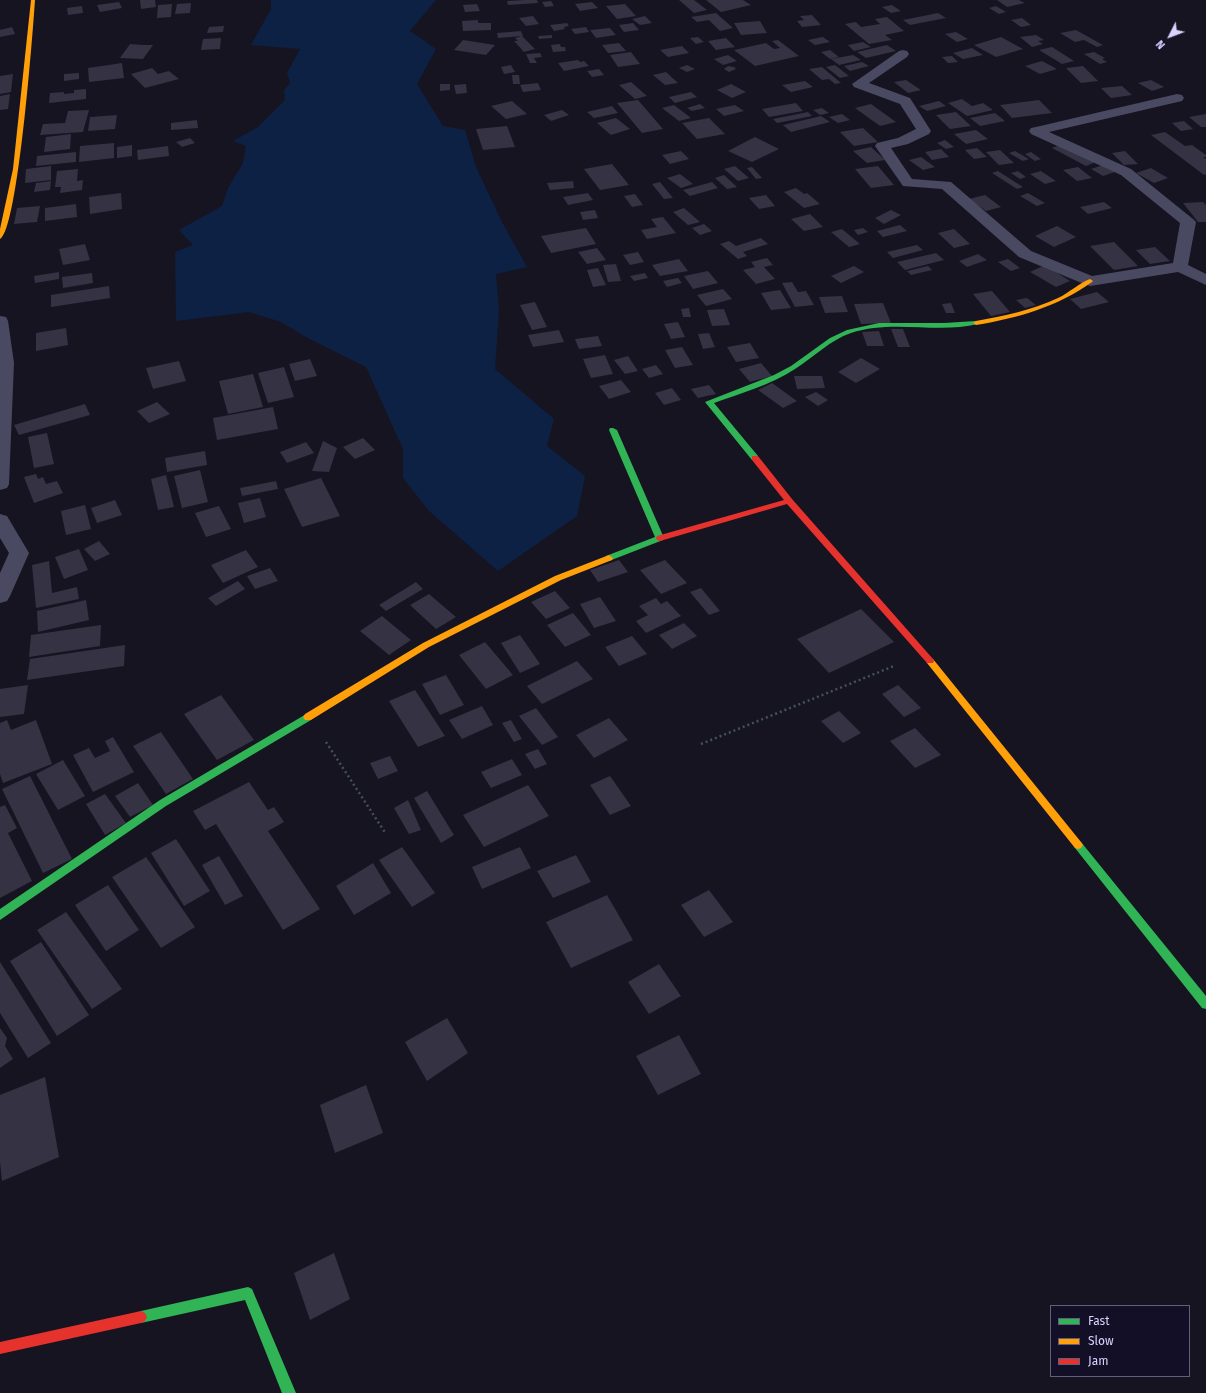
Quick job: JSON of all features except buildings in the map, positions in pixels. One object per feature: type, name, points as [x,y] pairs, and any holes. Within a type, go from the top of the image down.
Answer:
[{"type":"street","points":[[0,236],[4,227],[16,169],[33,0]]},
{"type":"street","points":[[903,54],[859,84],[905,101],[924,131],[903,141],[882,146],[908,183],[946,185],[1025,254],[1090,281]]},
{"type":"street","points":[[1176,98],[1036,131],[1126,172],[1188,222],[1180,267]]},
{"type":"street","points":[[1206,280],[1180,267],[1090,281],[1065,297],[1010,317],[956,325],[899,325],[856,329],[828,341],[795,366],[781,374],[746,389],[709,402],[788,502],[925,654],[1206,1004]]},
{"type":"street","points":[[0,321],[5,363],[0,484]]},
{"type":"street","points":[[613,430],[660,538]]},
{"type":"street","points":[[0,915],[163,804],[426,645],[558,578],[660,538],[788,502]]},
{"type":"street","points":[[0,521],[19,553],[0,596]]},
{"type":"street","points":[[0,1348],[248,1293],[289,1393]]},
{"type":"path","points":[[701,744],[925,654]]},
{"type":"path","points":[[310,716],[386,834]]},
{"type":"water","points":[[271,0],[436,0],[410,31],[436,49],[417,84],[443,126],[465,130],[476,167],[502,222],[527,267],[496,274],[499,310],[495,369],[554,419],[547,446],[585,476],[577,516],[498,571],[429,511],[403,478],[403,449],[366,367],[306,337],[281,322],[249,312],[176,321],[175,252],[193,245],[179,230],[222,206],[228,188],[243,163],[246,146],[233,141],[258,127],[285,100],[284,90],[290,83],[287,73],[300,49],[251,45],[271,9]]},
{"type":"traffic: fast","points":[[755,458],[709,402],[748,389],[776,377],[793,367],[824,344],[849,331],[863,327],[895,325],[961,325],[976,323]]},
{"type":"traffic: fast","points":[[609,558],[660,538],[613,430]]},
{"type":"traffic: fast","points":[[0,915],[163,803],[308,717]]},
{"type":"traffic: fast","points":[[1078,845],[1206,1004]]},
{"type":"traffic: fast","points":[[141,1317],[248,1293],[289,1393]]},
{"type":"traffic: slow","points":[[0,237],[4,227],[16,169],[33,0]]},
{"type":"traffic: slow","points":[[976,323],[1012,316],[1047,305],[1069,295],[1090,281]]},
{"type":"traffic: slow","points":[[308,717],[426,645],[558,578],[609,558]]},
{"type":"traffic: slow","points":[[930,661],[1078,845]]},
{"type":"traffic: jam","points":[[660,538],[789,501],[755,458]]},
{"type":"traffic: jam","points":[[789,501],[930,661]]},
{"type":"traffic: jam","points":[[0,1348],[141,1317]]}]
